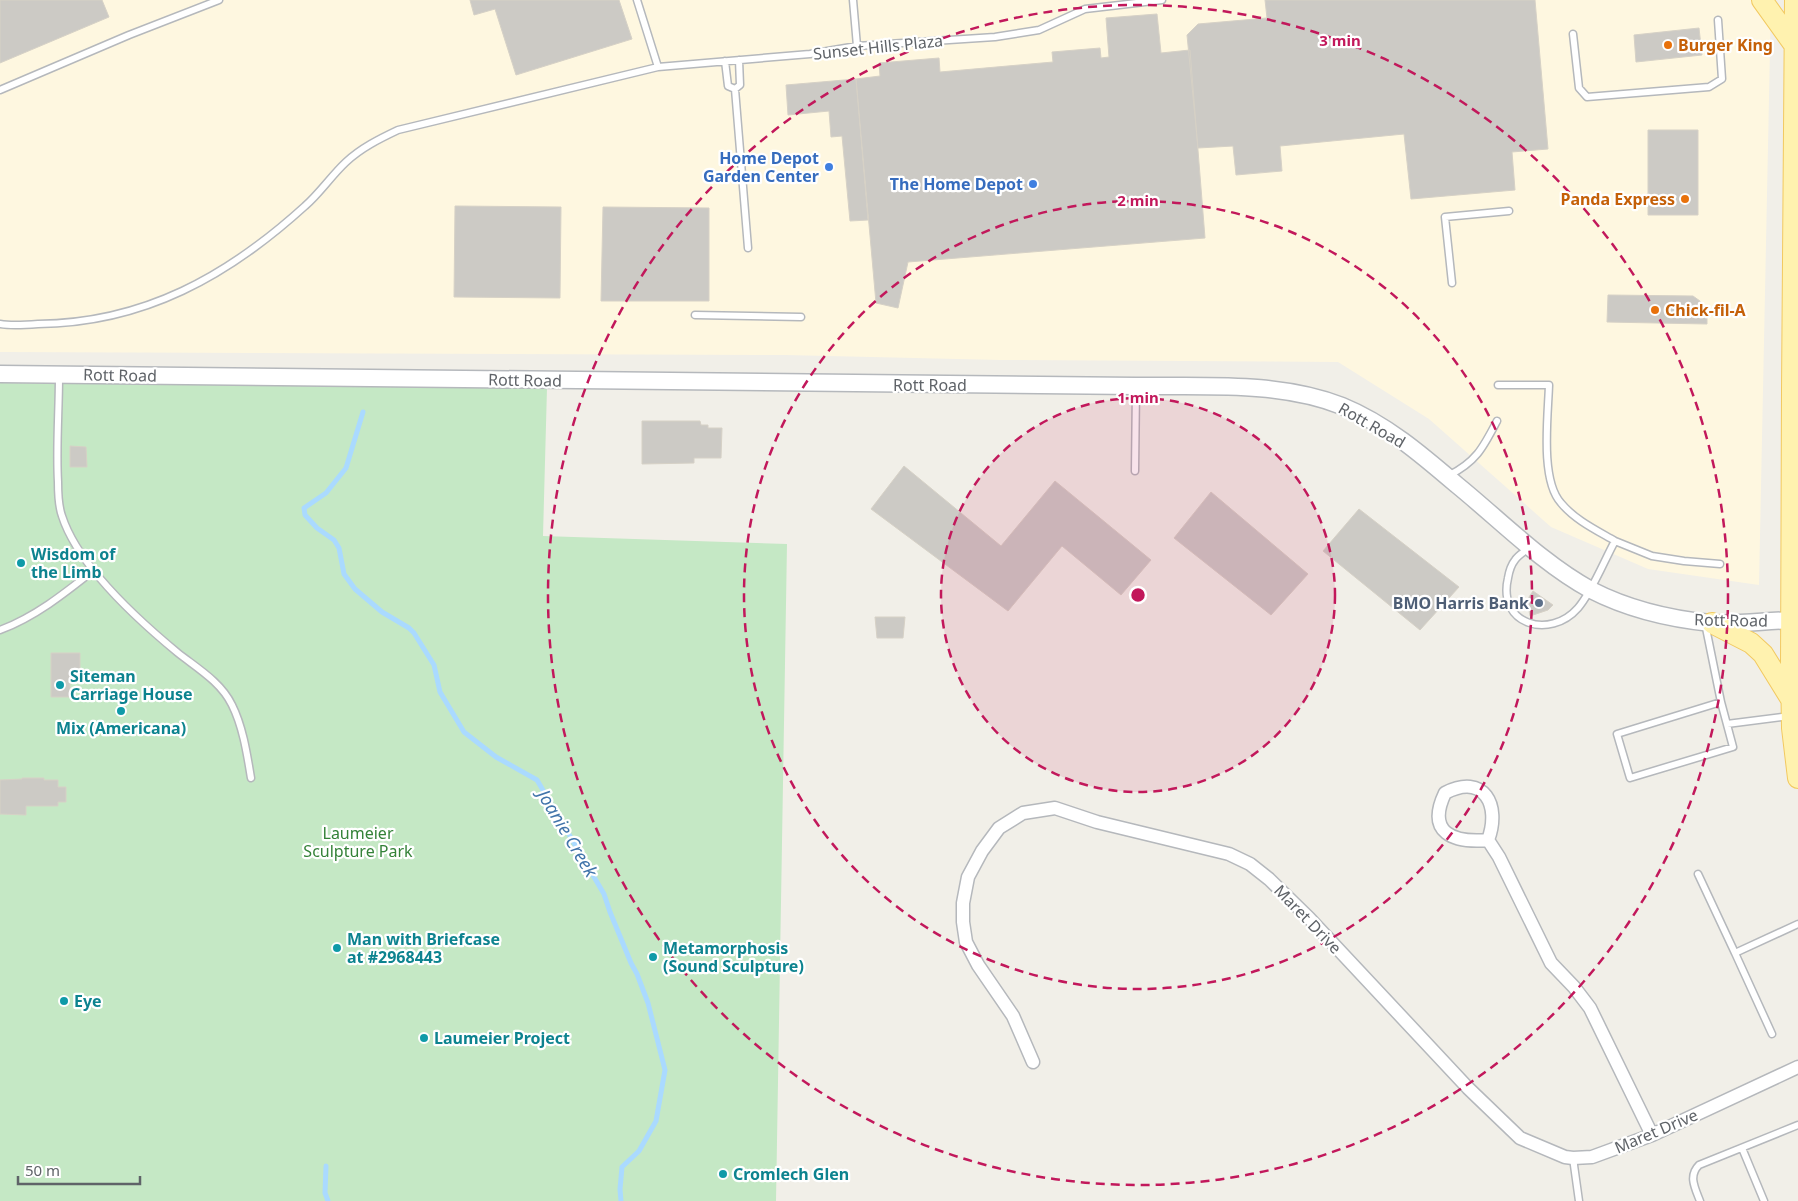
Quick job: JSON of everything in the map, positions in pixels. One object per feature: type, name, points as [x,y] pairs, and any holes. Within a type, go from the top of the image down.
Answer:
[{"type":"main road","points":[[1762,0],[1796,43]]},
{"type":"main road","points":[[1795,0],[1795,620],[1792,709],[1798,778]]},
{"type":"main road","points":[[1708,622],[1751,643],[1763,654],[1792,709]]},
{"type":"street","name":"Rott Road","points":[[0,374],[1136,386],[1258,388],[1301,393],[1350,410],[1378,424],[1410,447],[1530,547],[1590,589],[1610,599],[1651,613],[1708,622],[1795,620]]},
{"type":"street","points":[[1458,787],[1472,787],[1484,793],[1491,801],[1493,816],[1492,830],[1488,840],[1474,842],[1450,836],[1441,826],[1438,814],[1445,793],[1458,787]]},
{"type":"street","name":"Maret Drive","points":[[1032,1062],[1013,1016],[978,965],[966,942],[963,903],[968,877],[982,851],[999,828],[1024,813],[1055,808],[1097,822],[1229,854],[1250,864],[1269,879],[1309,918],[1468,1088],[1520,1138],[1565,1157],[1592,1157],[1652,1135],[1798,1067]]},
{"type":"street","points":[[1488,840],[1500,857],[1551,963],[1574,987],[1590,1008],[1652,1135]]},
{"type":"lane","points":[[0,90],[129,35],[219,0]]},
{"type":"lane","points":[[637,0],[658,66]]},
{"type":"lane","points":[[853,0],[857,46]]},
{"type":"lane","name":"Sunset Hills Plaza","points":[[0,324],[65,324],[113,316],[180,293],[223,270],[269,237],[307,204],[345,163],[377,140],[398,130],[658,66],[810,54],[857,46],[995,36],[1039,30],[1085,10],[1162,0]]},
{"type":"lane","points":[[1574,34],[1579,88],[1586,97],[1708,87],[1722,79],[1718,20]]},
{"type":"lane","points":[[735,89],[740,85],[738,60]]},
{"type":"lane","points":[[725,61],[728,86],[735,89]]},
{"type":"lane","points":[[735,89],[748,248]]},
{"type":"lane","points":[[1452,283],[1445,217],[1508,211]]},
{"type":"lane","points":[[695,315],[801,317]]},
{"type":"lane","points":[[60,374],[56,462],[61,514],[71,538],[94,570],[154,633],[223,690],[232,705],[239,724],[250,778]]},
{"type":"lane","points":[[1498,385],[1549,386],[1548,470],[1552,488],[1559,502],[1570,512],[1615,541],[1652,556],[1720,564]]},
{"type":"lane","points":[[1135,471],[1136,386]]},
{"type":"lane","points":[[1447,477],[1463,469],[1480,452],[1497,421]]},
{"type":"lane","points":[[1530,547],[1515,560],[1509,571],[1506,587],[1507,599],[1514,616],[1533,625],[1554,624],[1565,619],[1578,608],[1615,541]]},
{"type":"lane","points":[[0,630],[59,598],[94,570]]},
{"type":"lane","points":[[1708,622],[1721,702],[1733,747],[1630,778],[1617,734],[1721,702]]},
{"type":"lane","points":[[1727,724],[1792,709]]},
{"type":"lane","points":[[1698,874],[1772,1034]]},
{"type":"lane","points":[[1735,953],[1798,924]]},
{"type":"lane","points":[[1700,1201],[1692,1180],[1694,1170],[1699,1165],[1798,1125]]},
{"type":"lane","points":[[1742,1148],[1764,1201]]},
{"type":"lane","points":[[1573,1158],[1579,1201]]},
{"type":"shaded area","points":[[0,0],[1771,0],[1759,585],[1648,569],[1551,527],[1429,419],[1338,362],[1001,360],[785,355],[0,352]]},
{"type":"green space","name":"Laumeier Sculpture Park","points":[[0,383],[547,388],[543,536],[787,544],[776,1201],[0,1201]]},
{"type":"building","points":[[0,0],[102,0],[109,17],[0,63]]},
{"type":"building","points":[[470,0],[619,0],[632,39],[516,75],[495,9],[474,15]]},
{"type":"building","points":[[1265,0],[1535,0],[1548,149],[1512,152],[1515,190],[1411,199],[1404,134],[1280,146],[1282,171],[1236,175],[1233,146],[1198,148],[1187,35],[1198,24],[1267,18]]},
{"type":"building","name":"The Home Depot","points":[[1157,14],[1161,53],[1190,50],[1205,238],[908,262],[898,308],[876,303],[856,79],[880,76],[879,63],[939,58],[940,72],[1053,62],[1052,52],[1100,48],[1101,58],[1109,57],[1106,18]]},
{"type":"building","name":"Burger King","points":[[1699,28],[1702,55],[1636,62],[1634,35]]},
{"type":"building","points":[[856,79],[868,220],[850,221],[842,136],[831,137],[829,111],[788,115],[786,85]]},
{"type":"building","points":[[1648,130],[1698,130],[1698,215],[1648,215]]},
{"type":"building","points":[[455,206],[561,207],[560,298],[454,297]]},
{"type":"building","points":[[603,207],[709,208],[709,301],[601,301]]},
{"type":"building","name":"Chick-fil-A","points":[[1608,295],[1693,296],[1700,301],[1702,314],[1707,314],[1707,324],[1607,322]]},
{"type":"building","points":[[642,421],[700,421],[701,425],[708,425],[708,428],[722,428],[721,458],[694,458],[694,463],[642,464]]},
{"type":"building","points":[[70,446],[86,447],[87,467],[70,467]]},
{"type":"building","points":[[904,466],[1001,546],[1055,481],[1151,560],[1121,595],[1062,546],[1008,611],[871,509]]},
{"type":"building","points":[[1211,492],[1308,574],[1271,615],[1174,538]]},
{"type":"building","points":[[1359,509],[1459,587],[1420,630],[1323,551]]},
{"type":"building","name":"BMO Harris Bank","points":[[1533,591],[1553,605],[1548,610],[1530,616],[1527,600]]},
{"type":"building","points":[[875,617],[905,617],[903,638],[877,638]]},
{"type":"building","name":"Siteman Carriage House","points":[[51,653],[80,653],[80,672],[70,672],[70,697],[51,697]]},
{"type":"building","points":[[22,778],[58,780],[58,787],[66,787],[66,802],[58,802],[58,806],[26,806],[26,815],[0,814],[0,780]]},
{"type":"waterway","name":"Joanie Creek","points":[[363,412],[346,468],[326,493],[304,508],[305,515],[317,528],[334,540],[339,548],[344,574],[355,589],[382,612],[414,633],[434,665],[440,692],[464,732],[496,757],[537,780],[604,894],[648,1003],[665,1070],[656,1121],[639,1151],[622,1167],[621,1201]]},
{"type":"waterway","points":[[326,1166],[325,1193],[328,1201]]},
{"type":"place","name":"Burger King","points":[[1668,45]]},
{"type":"place","name":"Home Depot Garden Center","points":[[829,167]]},
{"type":"place","name":"The Home Depot","points":[[1033,184]]},
{"type":"place","name":"Panda Express","points":[[1685,199]]},
{"type":"place","name":"Chick-fil-A","points":[[1655,310]]},
{"type":"place","name":"Wisdom of the Limb","points":[[21,563]]},
{"type":"place","name":"BMO Harris Bank","points":[[1539,603]]},
{"type":"place","name":"Siteman Carriage House","points":[[60,685]]},
{"type":"place","name":"Mix (Americana)","points":[[121,711]]},
{"type":"place","name":"Man with Briefcase at #2968443","points":[[337,948]]},
{"type":"place","name":"Metamorphosis (Sound Sculpture)","points":[[653,957]]},
{"type":"place","name":"Eye","points":[[64,1001]]},
{"type":"place","name":"Laumeier Project","points":[[424,1038]]},
{"type":"place","name":"Cromlech Glen","points":[[723,1174]]}]
